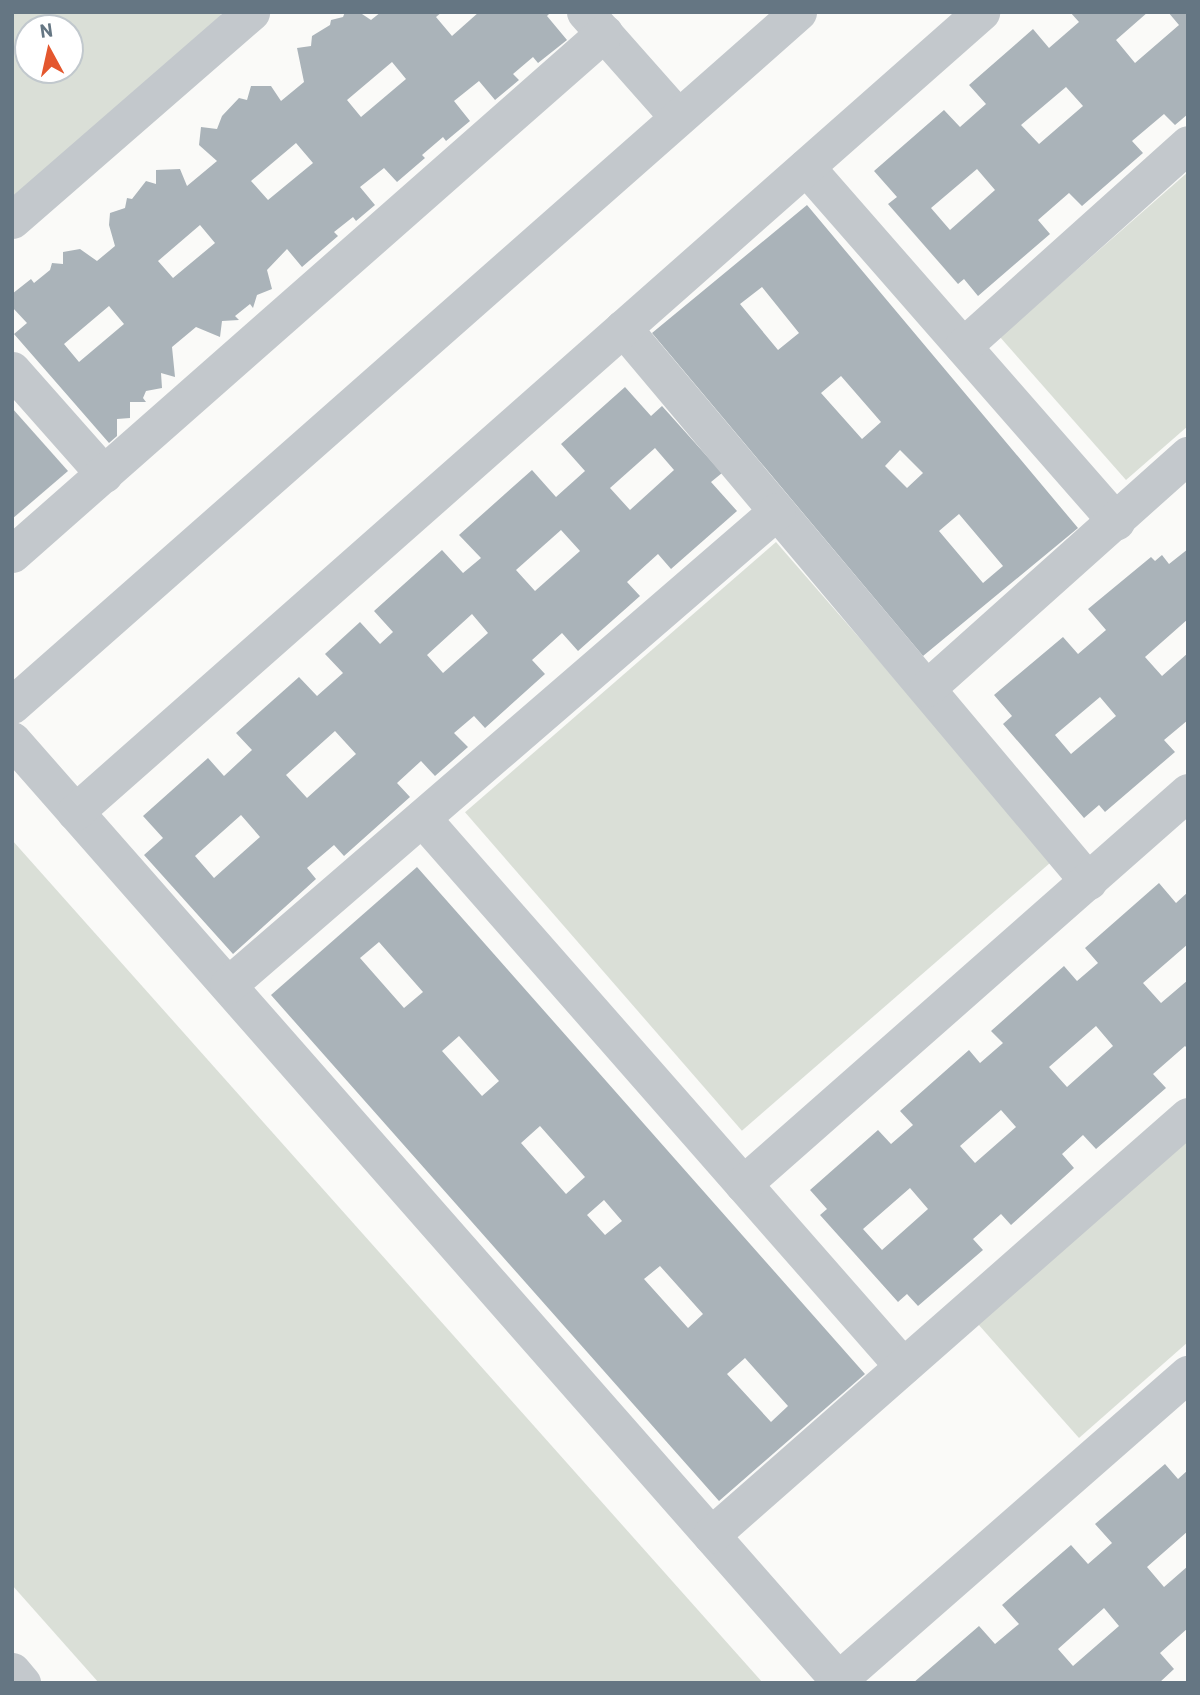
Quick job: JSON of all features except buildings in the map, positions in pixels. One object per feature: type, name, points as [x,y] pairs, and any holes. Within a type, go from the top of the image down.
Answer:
[{"type":"street","points":[[12,705],[797,12]]},
{"type":"street","points":[[75,812],[981,12]]},
{"type":"street","points":[[12,220],[248,13]]},
{"type":"street","points":[[12,554],[104,474],[594,23],[678,117]]},
{"type":"street","points":[[963,346],[1188,144]]},
{"type":"street","points":[[806,167],[1116,521]]},
{"type":"street","points":[[623,328],[1088,881]]},
{"type":"street","points":[[12,370],[104,474]]},
{"type":"street","points":[[927,688],[1188,455]]},
{"type":"street","points":[[228,985],[778,511]]},
{"type":"street","points":[[12,740],[840,1681],[1188,1374]]},
{"type":"street","points":[[743,1184],[1188,792]]},
{"type":"street","points":[[422,818],[903,1366]]},
{"type":"street","points":[[711,1535],[1188,1116]]},
{"type":"street","points":[[12,1671],[22,1683]]},
{"type":"shaded area","points":[[12,12],[219,12],[224,19],[12,201]]},
{"type":"shaded area","points":[[1188,172],[1188,426],[1126,480],[1000,337]]},
{"type":"shaded area","points":[[776,542],[1053,860],[742,1131],[465,812]]},
{"type":"shaded area","points":[[12,840],[763,1683],[99,1683],[12,1585]]},
{"type":"shaded area","points":[[1188,1140],[1188,1342],[1079,1438],[978,1324]]}]
